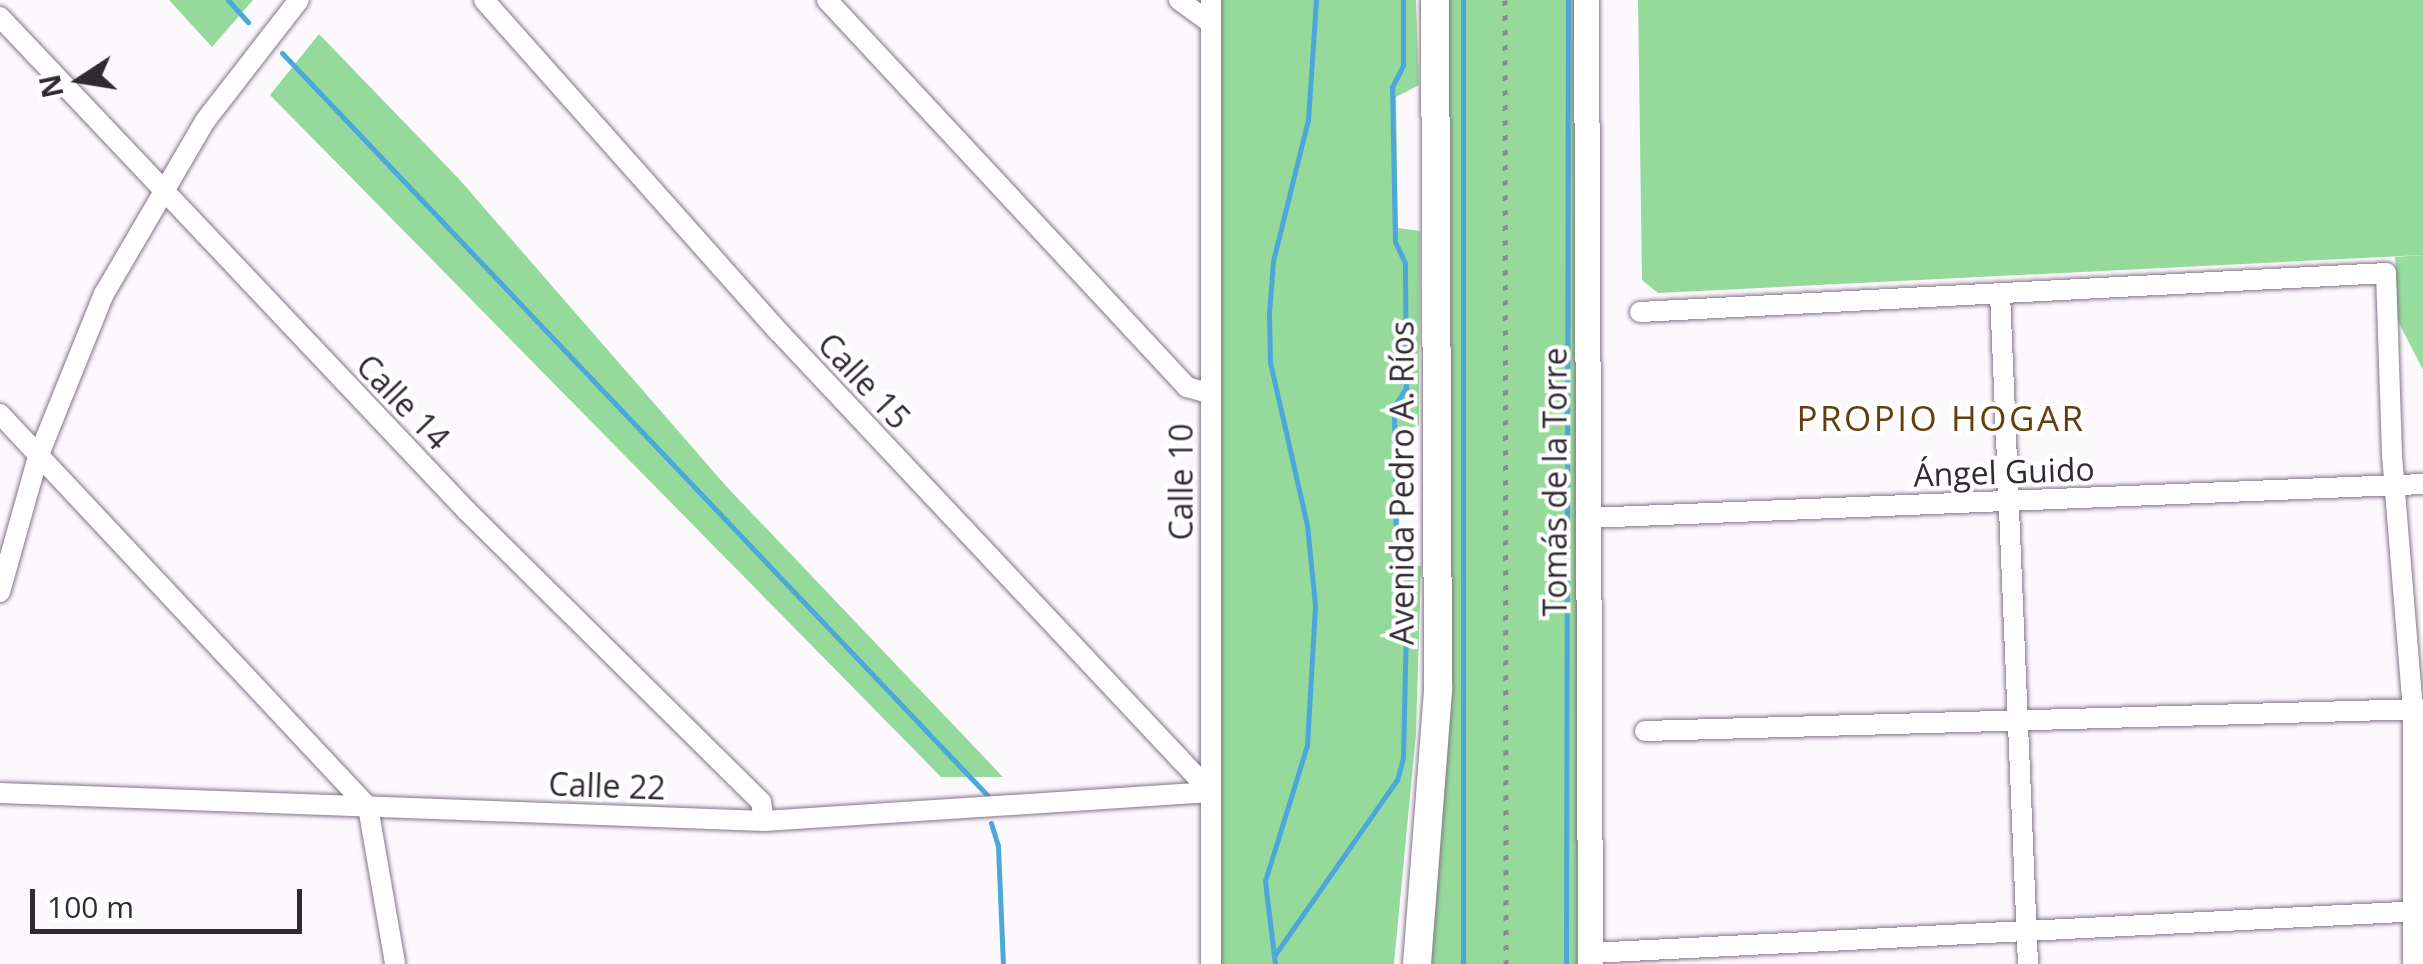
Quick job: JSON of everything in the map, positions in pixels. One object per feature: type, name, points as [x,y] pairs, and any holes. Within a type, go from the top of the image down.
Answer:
[{"type":"main road","name":"Avenida Pedro A. Ríos","points":[[1416,964],[1438,688],[1435,0]]},
{"type":"street","points":[[0,592],[38,456],[104,294],[205,120],[299,0]]},
{"type":"street","name":"Calle 15","points":[[484,0],[804,360],[1211,792]]},
{"type":"street","points":[[827,0],[1174,373],[1187,386],[1211,394]]},
{"type":"street","points":[[1179,0],[1211,23]]},
{"type":"street","name":"Calle 10","points":[[1211,0],[1212,964]]},
{"type":"street","name":"Tomás de la Torre","points":[[1586,0],[1590,958]]},
{"type":"street","name":"Calle 14","points":[[0,17],[160,192],[467,512],[761,802],[764,821]]},
{"type":"street","points":[[1640,312],[2386,273],[2397,485],[2418,710],[2413,964]]},
{"type":"street","points":[[2000,293],[2028,964]]},
{"type":"street","points":[[0,414],[368,807],[395,964]]},
{"type":"street","name":"Ángel Guido","points":[[1588,518],[2423,484]]},
{"type":"street","points":[[1646,731],[2418,710]]},
{"type":"street","name":"Calle 22","points":[[0,792],[764,821],[1211,792]]},
{"type":"street","points":[[1590,958],[2417,912]]},
{"type":"green space","points":[[169,0],[253,0],[212,47]]},
{"type":"green space","points":[[1220,0],[1416,0],[1419,85],[1396,97],[1398,228],[1420,231],[1419,425],[1400,432],[1399,563],[1421,566],[1416,733],[1394,964],[1221,964]]},
{"type":"green space","points":[[1435,0],[1586,0],[1590,964],[1417,964],[1428,857]]},
{"type":"green space","points":[[1638,0],[2423,0],[2423,255],[1658,293],[1642,280]]},
{"type":"green space","points":[[319,34],[459,179],[726,486],[1003,777],[941,777],[270,95]]},
{"type":"green space","points":[[2423,255],[2423,370],[2398,321],[2395,257]]},
{"type":"waterway","points":[[228,0],[248,22]]},
{"type":"waterway","points":[[1275,964],[1265,881],[1307,745],[1315,605],[1307,525],[1270,362],[1269,313],[1273,261],[1308,120],[1316,0]]},
{"type":"waterway","points":[[1274,956],[1397,780],[1403,758],[1407,580],[1396,555],[1394,406],[1406,388],[1405,263],[1395,242],[1392,87],[1403,65],[1403,0]]},
{"type":"waterway","points":[[1463,0],[1463,964]]},
{"type":"waterway","points":[[1566,964],[1568,0]]},
{"type":"waterway","points":[[282,53],[987,795]]},
{"type":"waterway","points":[[991,823],[998,846],[1003,964]]},
{"type":"railway","points":[[1505,0],[1506,964]]},
{"type":"district","name":"PROPIO HOGAR","points":[[1941,418]]}]
